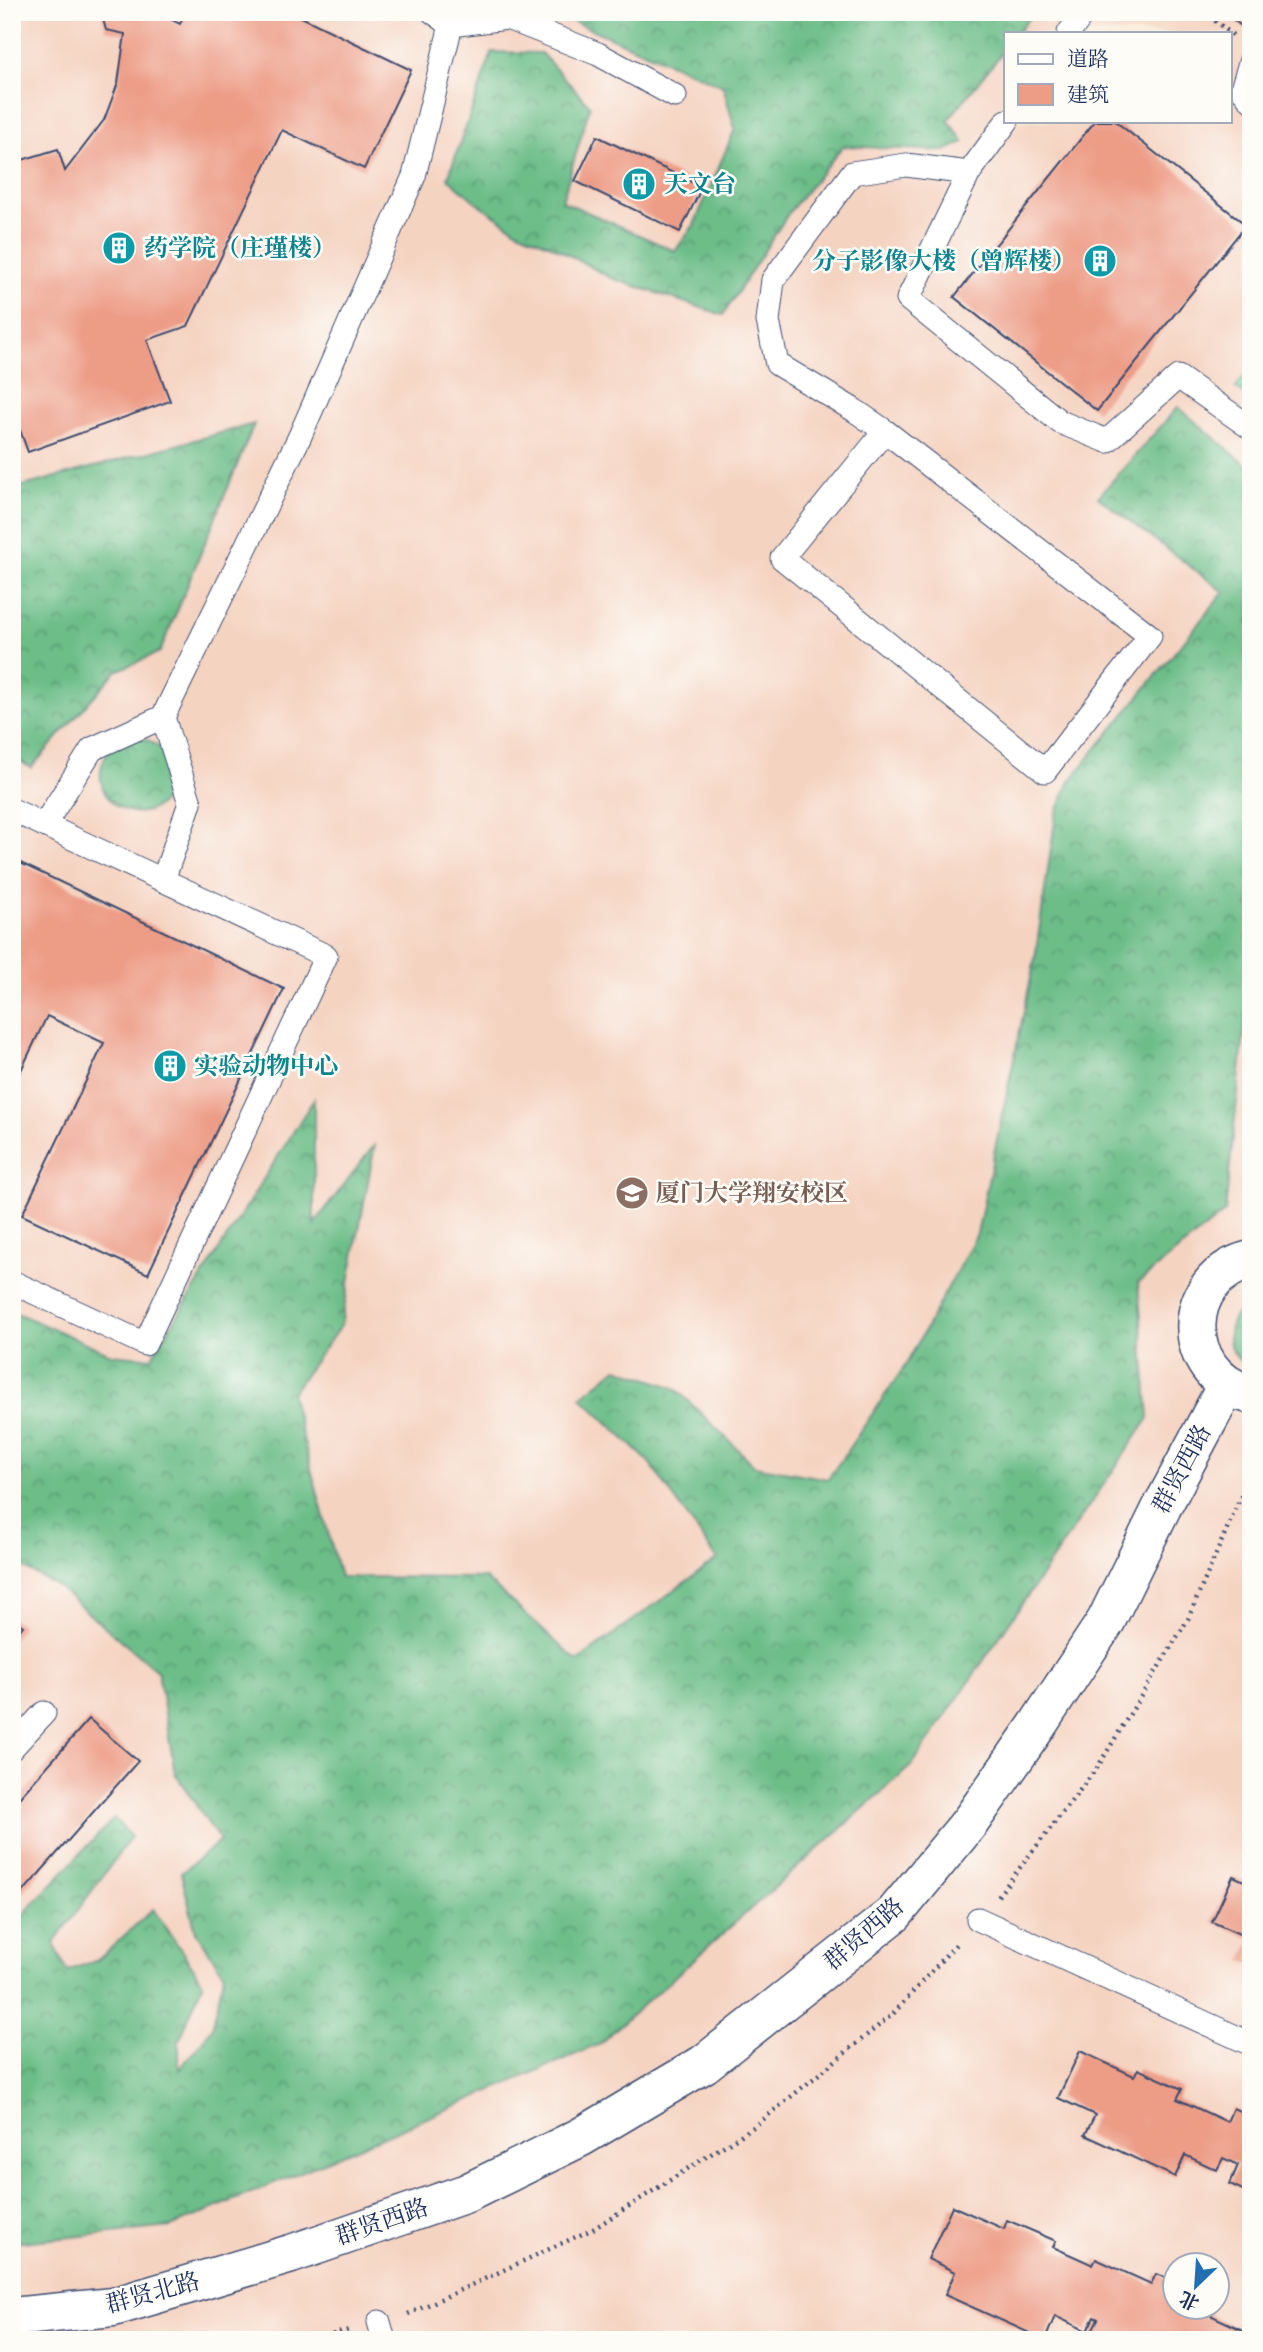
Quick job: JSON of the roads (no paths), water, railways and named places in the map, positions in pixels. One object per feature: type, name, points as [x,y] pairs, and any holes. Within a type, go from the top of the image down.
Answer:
[{"type":"street","points":[[1239,1390],[1211,1370],[1200,1352],[1195,1331],[1197,1310],[1206,1290],[1220,1274],[1238,1263],[1251,1260]]},
{"type":"street","name":"群贤西路","points":[[291,2254],[467,2193],[581,2137],[704,2064],[894,1914],[970,1822],[1037,1726],[1106,1621],[1162,1507],[1239,1390]]},
{"type":"street","name":"群贤北路","points":[[12,2317],[113,2306],[291,2254]]},
{"type":"lane","points":[[1070,32],[1084,12]]},
{"type":"lane","points":[[44,825],[92,749],[163,717],[300,436],[414,176],[442,19],[507,18],[598,54],[675,96]]},
{"type":"lane","points":[[1246,51],[1242,89],[1251,100]]},
{"type":"lane","points":[[1006,122],[970,173],[908,299],[1060,422],[1107,441],[1178,377],[1251,428]]},
{"type":"lane","points":[[885,431],[782,558],[1045,771],[1150,636],[885,431],[777,364],[768,321],[774,281],[852,173],[906,165],[970,173]]},
{"type":"lane","points":[[163,717],[190,803],[163,880]]},
{"type":"lane","points":[[12,810],[326,956],[145,1344],[12,1282]]},
{"type":"lane","points":[[12,1748],[44,1713]]},
{"type":"lane","points":[[978,1919],[1251,2044]]},
{"type":"place","name":"天文台","points":[[639,184]]},
{"type":"place","name":"药学院（庄瑾楼）","points":[[119,248]]},
{"type":"place","name":"分子影像大楼（曾辉楼）","points":[[1100,261]]},
{"type":"place","name":"实验动物中心","points":[[170,1066]]},
{"type":"place","name":"厦门大学翔安校区","points":[[632,1193]]}]
